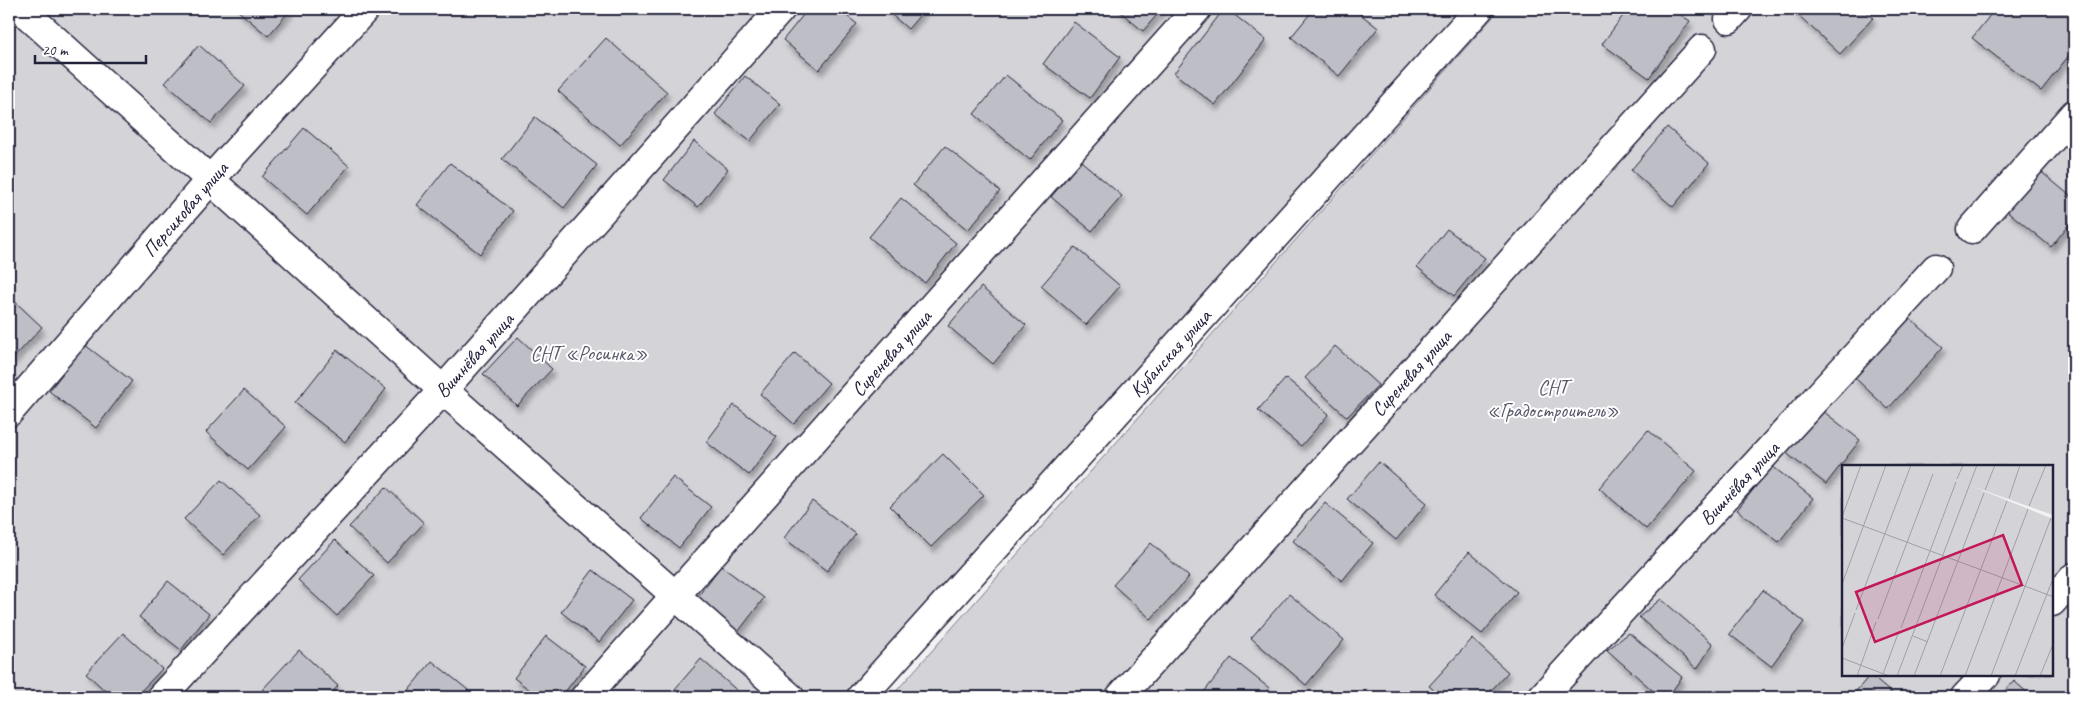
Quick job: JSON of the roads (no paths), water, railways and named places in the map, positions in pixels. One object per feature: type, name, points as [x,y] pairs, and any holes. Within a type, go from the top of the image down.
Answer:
[{"type":"street","points":[[21,9],[443,390],[790,697]]},
{"type":"street","name":"Персиковая улица","points":[[9,412],[210,180],[366,9]]},
{"type":"street","name":"Вишнёвая улица","points":[[161,697],[443,390],[782,9]]},
{"type":"street","name":"Сиреневая улица","points":[[585,697],[1197,9]]},
{"type":"street","name":"Кубанская улица","points":[[861,697],[1479,9]]},
{"type":"street","name":"Сиреневая улица","points":[[1120,697],[1702,49]]},
{"type":"street","points":[[1972,229],[2074,114]]},
{"type":"street","name":"Вишнёвая улица","points":[[1542,697],[1936,268]]},
{"type":"street","points":[[2053,601],[2074,577]]},
{"type":"street","points":[[1965,697],[1985,676]]},
{"type":"park label","name":"СНТ «Росинка»","points":[[589,353]]},
{"type":"park label","name":"СНТ «Градостроитель»","points":[[1553,398]]}]
